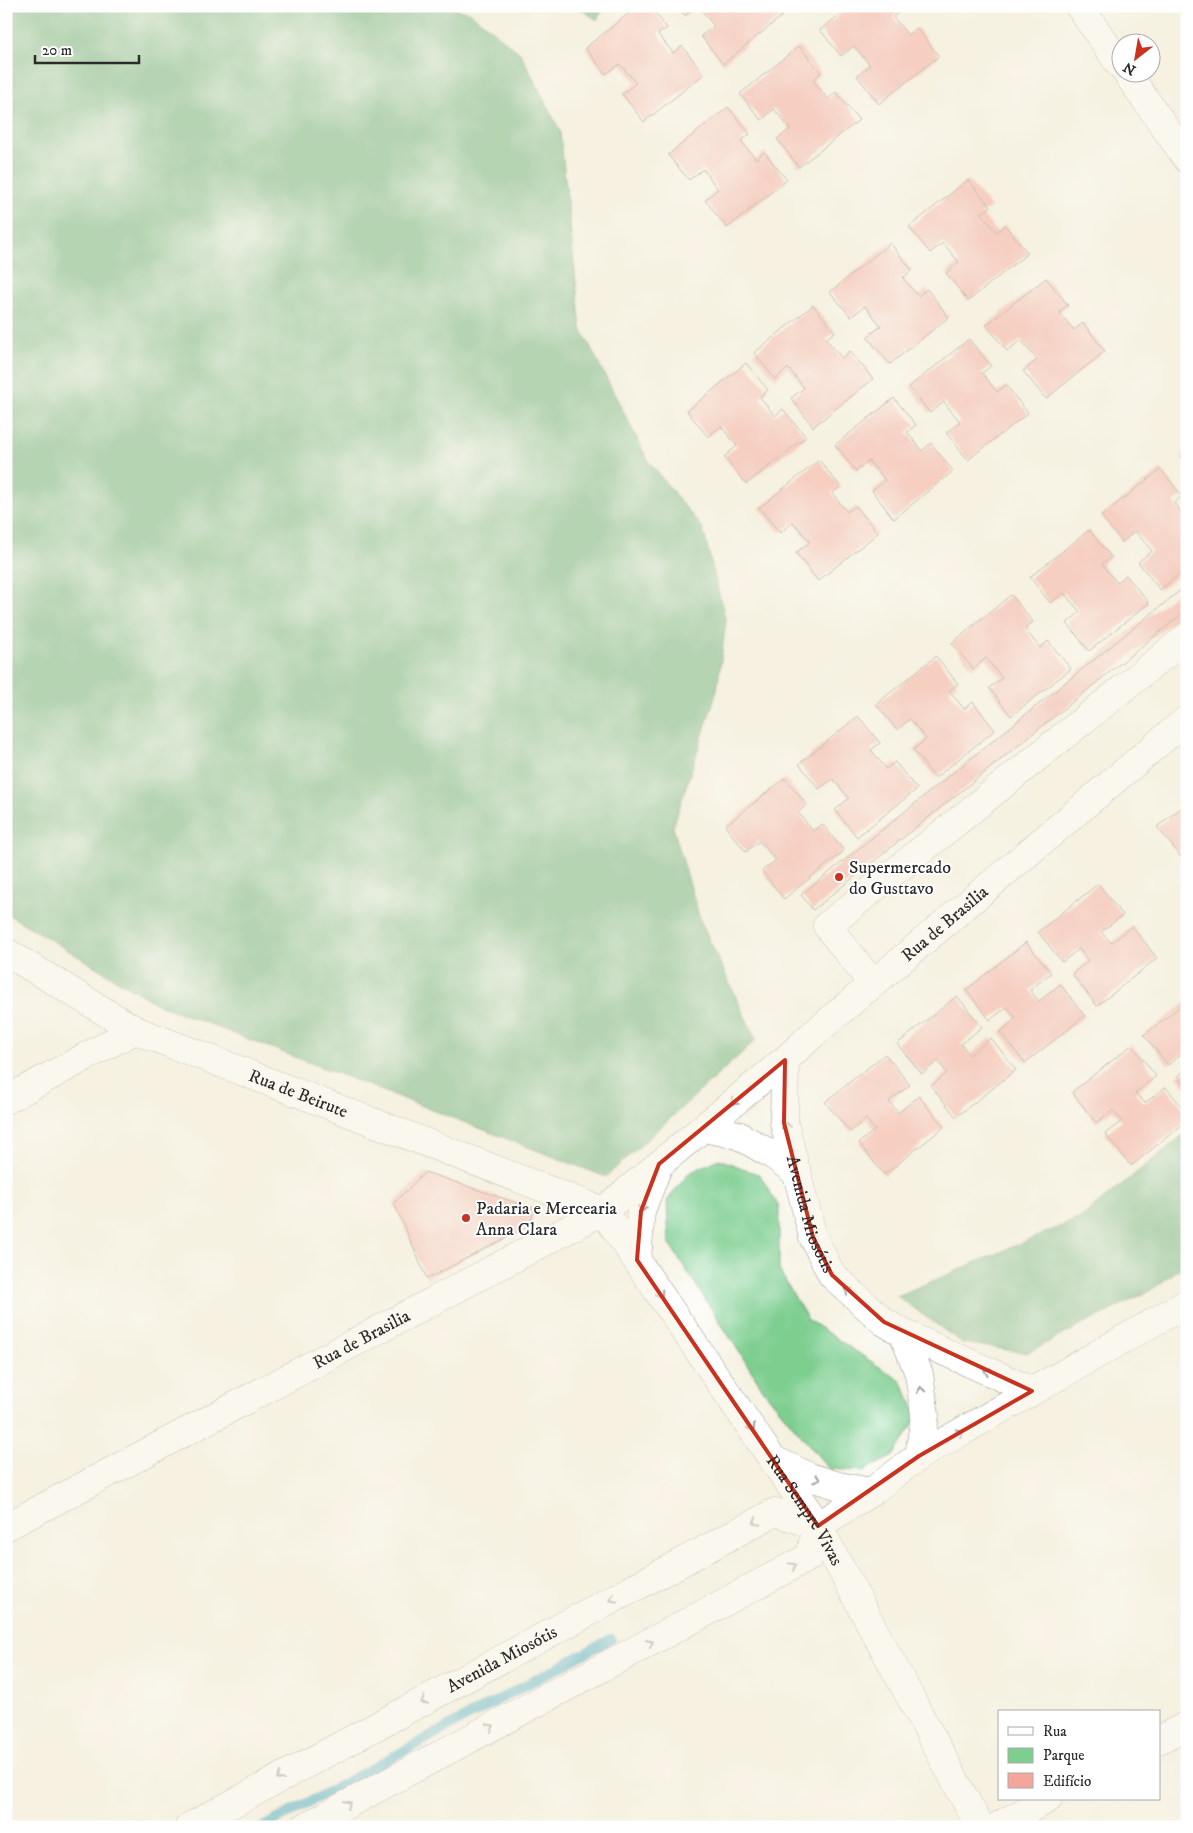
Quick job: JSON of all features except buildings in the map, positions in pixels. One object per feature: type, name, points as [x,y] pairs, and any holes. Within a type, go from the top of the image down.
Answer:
[{"type":"street","points":[[1079,6],[1110,51]]},
{"type":"street","points":[[1133,82],[1187,160]]},
{"type":"street","points":[[873,984],[827,926],[1187,637]]},
{"type":"street","name":"Rua de Brasilia","points":[[6,1526],[603,1211],[785,1060],[1187,719]]},
{"type":"street","name":"Rua de Beirute","points":[[6,952],[135,1030],[603,1211]]},
{"type":"street","points":[[6,1100],[135,1030]]},
{"type":"street","name":"Avenida Miosótis","points":[[785,1060],[784,1122],[813,1237],[832,1275],[884,1322],[903,1333],[1032,1391]]},
{"type":"street","points":[[703,1128],[738,1135],[774,1156],[798,1174]]},
{"type":"street","points":[[637,1260],[641,1211],[659,1164]]},
{"type":"street","name":"Rua Sempre Vivas","points":[[603,1211],[818,1526],[980,1827]]},
{"type":"street","points":[[305,1827],[809,1557],[818,1526],[871,1492],[919,1456],[1187,1303]]},
{"type":"street","points":[[903,1333],[919,1374],[925,1415],[919,1456]]},
{"type":"street","points":[[773,1459],[810,1477],[839,1486],[871,1492]]},
{"type":"street","name":"Avenida Miosótis","points":[[189,1827],[775,1512],[818,1526]]},
{"type":"street","points":[[1160,1739],[1187,1725]]},
{"type":"street","points":[[996,1827],[1046,1800]]},
{"type":"highlighted area","points":[[785,1060],[784,1123],[813,1237],[832,1275],[884,1322],[1032,1391],[919,1456],[818,1526],[637,1260],[641,1211],[659,1164]]},
{"type":"green space","points":[[6,6],[437,6],[470,12],[521,54],[560,131],[581,328],[649,462],[703,529],[726,622],[717,691],[673,827],[701,922],[756,1040],[606,1177],[157,1004],[6,913]]},
{"type":"green space","points":[[576,6],[605,6],[597,20]]},
{"type":"green space","points":[[1187,1132],[1187,1263],[1153,1289],[1027,1353],[962,1343],[897,1296],[1080,1218]]},
{"type":"green space","points":[[719,1159],[760,1175],[779,1207],[779,1270],[808,1320],[901,1381],[918,1416],[893,1456],[863,1471],[829,1469],[765,1392],[669,1243],[667,1201],[689,1173]]},
{"type":"waterway","points":[[263,1827],[611,1639]]},
{"type":"place","name":"Supermercado do Gusttavo","points":[[839,877]]},
{"type":"place","name":"Padaria e Mercearia Anna Clara","points":[[466,1218]]}]
